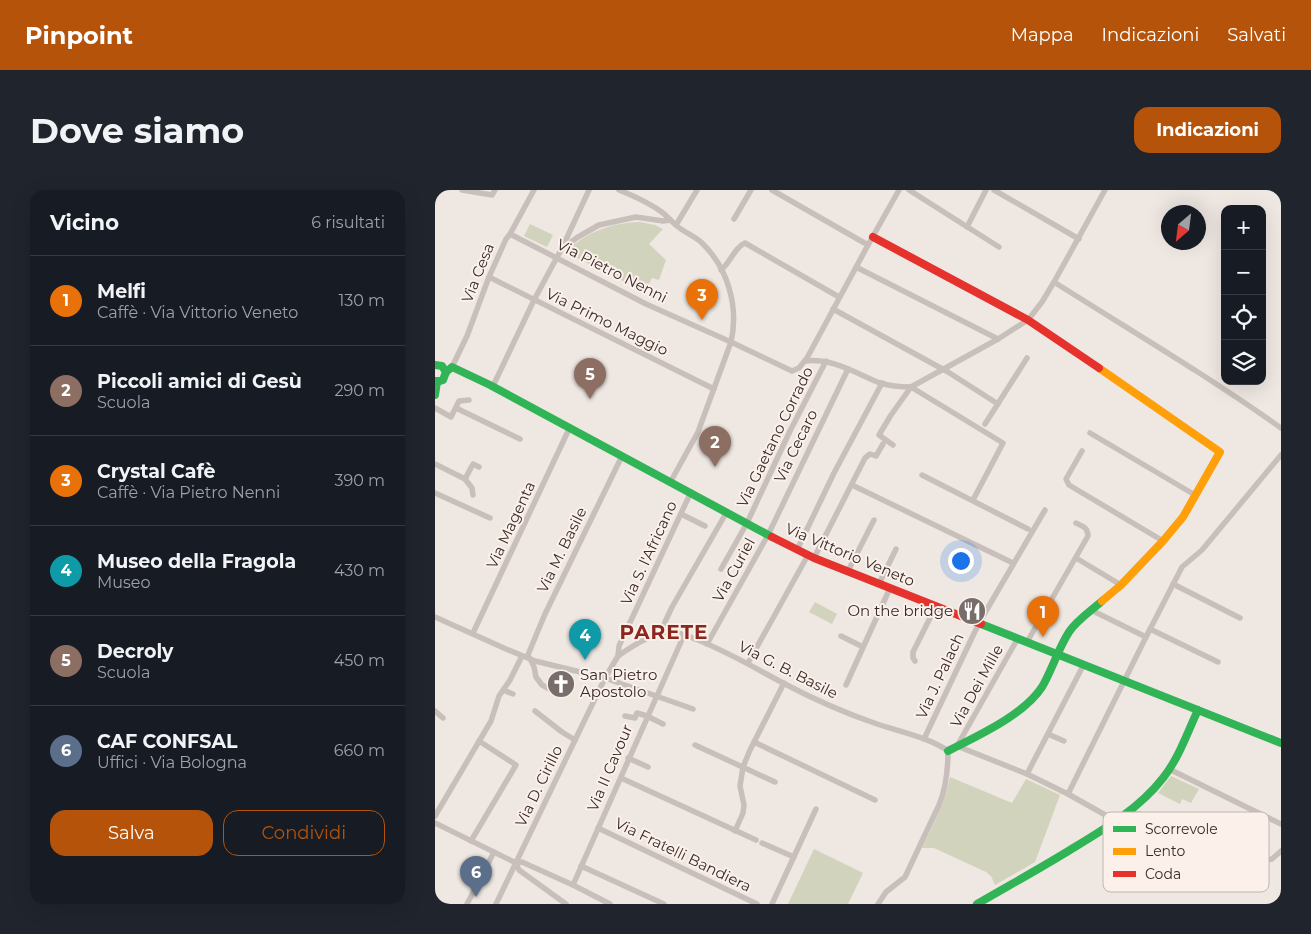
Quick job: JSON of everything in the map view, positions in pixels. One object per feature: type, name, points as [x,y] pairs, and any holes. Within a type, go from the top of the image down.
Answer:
[{"type":"street","points":[[462,190],[492,195],[495,190]]},
{"type":"street","name":"Via Cesa","points":[[449,370],[467,336],[489,277],[506,239],[533,190]]},
{"type":"street","points":[[493,386],[534,300],[563,248],[589,190]]},
{"type":"street","points":[[619,190],[650,204],[704,246],[721,270],[729,286],[733,304],[731,342],[698,432],[671,481]]},
{"type":"street","points":[[676,225],[697,190]]},
{"type":"street","points":[[734,219],[751,190]]},
{"type":"street","points":[[772,190],[868,245]]},
{"type":"street","points":[[899,190],[805,361],[826,361],[882,384],[911,387],[1003,443],[973,500]]},
{"type":"street","points":[[909,190],[999,247]]},
{"type":"street","points":[[967,227],[986,190]]},
{"type":"street","points":[[994,190],[1079,238]]},
{"type":"street","points":[[893,445],[879,435],[911,387],[944,370],[1028,320],[1054,282],[1105,190]]},
{"type":"street","points":[[563,248],[599,225],[636,217],[663,221],[670,220]]},
{"type":"street","name":"Via Pietro Nenni","points":[[510,234],[646,304],[792,371],[799,368],[805,361]]},
{"type":"street","points":[[873,237],[1028,320],[1220,452],[1183,517],[1163,541],[1121,585],[1091,610],[1069,632],[1041,688],[1027,704],[1009,718],[948,751],[944,794],[939,806],[905,877],[886,892],[878,904]]},
{"type":"street","points":[[721,270],[729,263],[739,247],[745,243],[839,298]]},
{"type":"street","points":[[856,267],[998,339]]},
{"type":"street","name":"Via Primo Maggio","points":[[489,277],[713,389]]},
{"type":"street","points":[[1054,282],[1207,378],[1281,428]]},
{"type":"street","points":[[833,309],[944,370],[998,404]]},
{"type":"street","points":[[435,356],[436,365]]},
{"type":"street","points":[[985,424],[1027,358]]},
{"type":"street","name":"Via Gaetano Corrado","points":[[721,569],[747,524],[826,361]]},
{"type":"street","name":"Via Vittorio Veneto","points":[[436,365],[493,386],[671,481],[726,513],[811,557],[1281,743]]},
{"type":"street","name":"Via Cecaro","points":[[768,535],[848,369]]},
{"type":"street","points":[[435,395],[436,382],[444,379],[449,370]]},
{"type":"street","points":[[797,550],[834,473],[882,384]]},
{"type":"street","points":[[435,408],[451,416],[459,401],[469,400]]},
{"type":"street","points":[[456,408],[520,439]]},
{"type":"street","name":"Via Magenta","points":[[473,633],[571,427]]},
{"type":"street","points":[[1090,434],[1195,494]]},
{"type":"street","points":[[748,663],[811,557],[852,485],[865,458],[870,454],[876,456],[883,444]]},
{"type":"street","points":[[1082,451],[1066,479],[1069,485],[1163,541]]},
{"type":"street","points":[[1069,794],[1146,636],[1183,567],[1202,550],[1281,455]]},
{"type":"street","name":"Via M. Basile","points":[[435,816],[491,721],[503,690],[526,657],[622,456]]},
{"type":"street","points":[[435,464],[465,480],[472,488],[473,495]]},
{"type":"street","points":[[465,480],[473,464],[479,467]]},
{"type":"street","points":[[922,475],[1028,529]]},
{"type":"street","points":[[852,485],[1013,563]]},
{"type":"street","name":"Via S. l'Africano","points":[[605,678],[618,656],[619,646],[691,492]]},
{"type":"street","points":[[435,493],[490,518]]},
{"type":"street","name":"Via J. Palach","points":[[924,739],[979,623],[1045,510]]},
{"type":"street","points":[[618,656],[663,632],[671,607],[726,513]]},
{"type":"street","points":[[681,514],[705,526]]},
{"type":"street","points":[[847,570],[874,520]]},
{"type":"street","points":[[1027,642],[1088,536],[1086,528],[1076,523]]},
{"type":"street","name":"Via Curiel","points":[[707,644],[768,535]]},
{"type":"street","points":[[879,584],[897,549]]},
{"type":"street","points":[[1076,558],[1121,585]]},
{"type":"street","points":[[1173,584],[1241,618]]},
{"type":"street","points":[[846,685],[890,588]]},
{"type":"street","points":[[915,661],[913,652],[936,606]]},
{"type":"street","points":[[1091,610],[1146,636]]},
{"type":"street","points":[[435,617],[526,657],[605,678],[693,709]]},
{"type":"street","points":[[1150,629],[1218,662]]},
{"type":"street","name":"Via G. B. Basile","points":[[663,632],[684,635],[707,644],[842,710],[924,739],[948,751]]},
{"type":"street","name":"Via II Cavour","points":[[573,885],[684,635]]},
{"type":"street","points":[[841,636],[863,647]]},
{"type":"street","name":"Via Dei Mille","points":[[957,746],[1018,638]]},
{"type":"street","points":[[526,657],[534,667],[536,677],[542,685],[557,694]]},
{"type":"street","points":[[1027,774],[1084,664]]},
{"type":"street","name":"Via D. Cirillo","points":[[496,904],[605,678]]},
{"type":"street","points":[[735,831],[743,813],[744,805],[740,786],[743,767],[784,683]]},
{"type":"street","points":[[503,690],[513,694]]},
{"type":"street","points":[[1130,812],[1152,790],[1169,769],[1198,710]]},
{"type":"street","points":[[435,711],[443,718]]},
{"type":"street","points":[[535,711],[575,740]]},
{"type":"street","points":[[625,716],[635,718],[637,713],[663,724]]},
{"type":"street","points":[[1049,734],[1064,741]]},
{"type":"street","points":[[471,842],[516,764],[479,742]]},
{"type":"street","points":[[754,742],[875,800]]},
{"type":"street","points":[[695,745],[775,782]]},
{"type":"street","points":[[957,746],[1027,774],[1069,794],[1103,814]]},
{"type":"street","points":[[628,758],[648,767]]},
{"type":"street","points":[[1169,769],[1257,812]]},
{"type":"street","points":[[621,778],[794,857]]},
{"type":"street","points":[[772,904],[816,809]]},
{"type":"street","points":[[1269,818],[1281,824]]},
{"type":"street","points":[[435,823],[516,863],[522,862],[610,904]]},
{"type":"street","name":"Via Fratelli Bandiera","points":[[598,828],[757,904]]},
{"type":"street","points":[[977,904],[1103,829]]},
{"type":"street","points":[[1269,859],[1281,851]]},
{"type":"street","points":[[467,904],[494,852]]},
{"type":"street","points":[[516,863],[519,870],[566,904]]},
{"type":"street","points":[[581,866],[664,904]]},
{"type":"green space","points":[[640,222],[663,229],[649,244],[666,260],[659,280],[652,278],[645,292],[565,252],[582,239],[599,230],[619,224]]},
{"type":"green space","points":[[530,224],[553,235],[547,247],[524,236]]},
{"type":"green space","points":[[815,602],[837,614],[832,624],[809,612]]},
{"type":"green space","points":[[1171,776],[1199,789],[1191,803],[1182,799],[1180,804],[1158,793]]},
{"type":"green space","points":[[950,777],[1012,803],[1026,779],[1060,795],[1035,862],[995,885],[991,876],[986,872],[934,848],[922,848],[942,804]]},
{"type":"green space","points":[[814,849],[863,873],[848,904],[788,904]]},
{"type":"traffic: fast","points":[[435,365],[442,366],[446,372],[443,380],[435,381]]},
{"type":"traffic: fast","points":[[446,372],[452,367],[490,385],[772,537]]},
{"type":"traffic: fast","points":[[435,395],[437,382]]},
{"type":"traffic: fast","points":[[948,751],[986,732],[1024,707],[1042,687],[1069,632],[1102,601]]},
{"type":"traffic: fast","points":[[981,624],[1281,743]]},
{"type":"traffic: fast","points":[[1128,812],[1143,800],[1163,778],[1174,762],[1198,710]]},
{"type":"traffic: fast","points":[[977,904],[1103,830]]},
{"type":"traffic: slow","points":[[1099,368],[1220,452],[1183,517],[1121,585],[1102,601]]},
{"type":"traffic: jam","points":[[873,237],[1028,320],[1099,368]]},
{"type":"traffic: jam","points":[[772,537],[814,558],[981,624]]},
{"type":"place","name":"Crystal Cafè","points":[[702,320]]},
{"type":"place","name":"Decroly","points":[[590,399]]},
{"type":"place","name":"Piccoli amici di Gesù","points":[[715,467]]},
{"type":"place","name":"On the bridge","points":[[972,611]]},
{"type":"place","name":"Melfi","points":[[1043,637]]},
{"type":"place","name":"Museo della Fragola","points":[[585,660]]},
{"type":"place","name":"San Pietro Apostolo","points":[[561,684]]},
{"type":"place","name":"CAF CONFSAL","points":[[476,897]]},
{"type":"district","name":"PARETE","points":[[664,632]]}]
